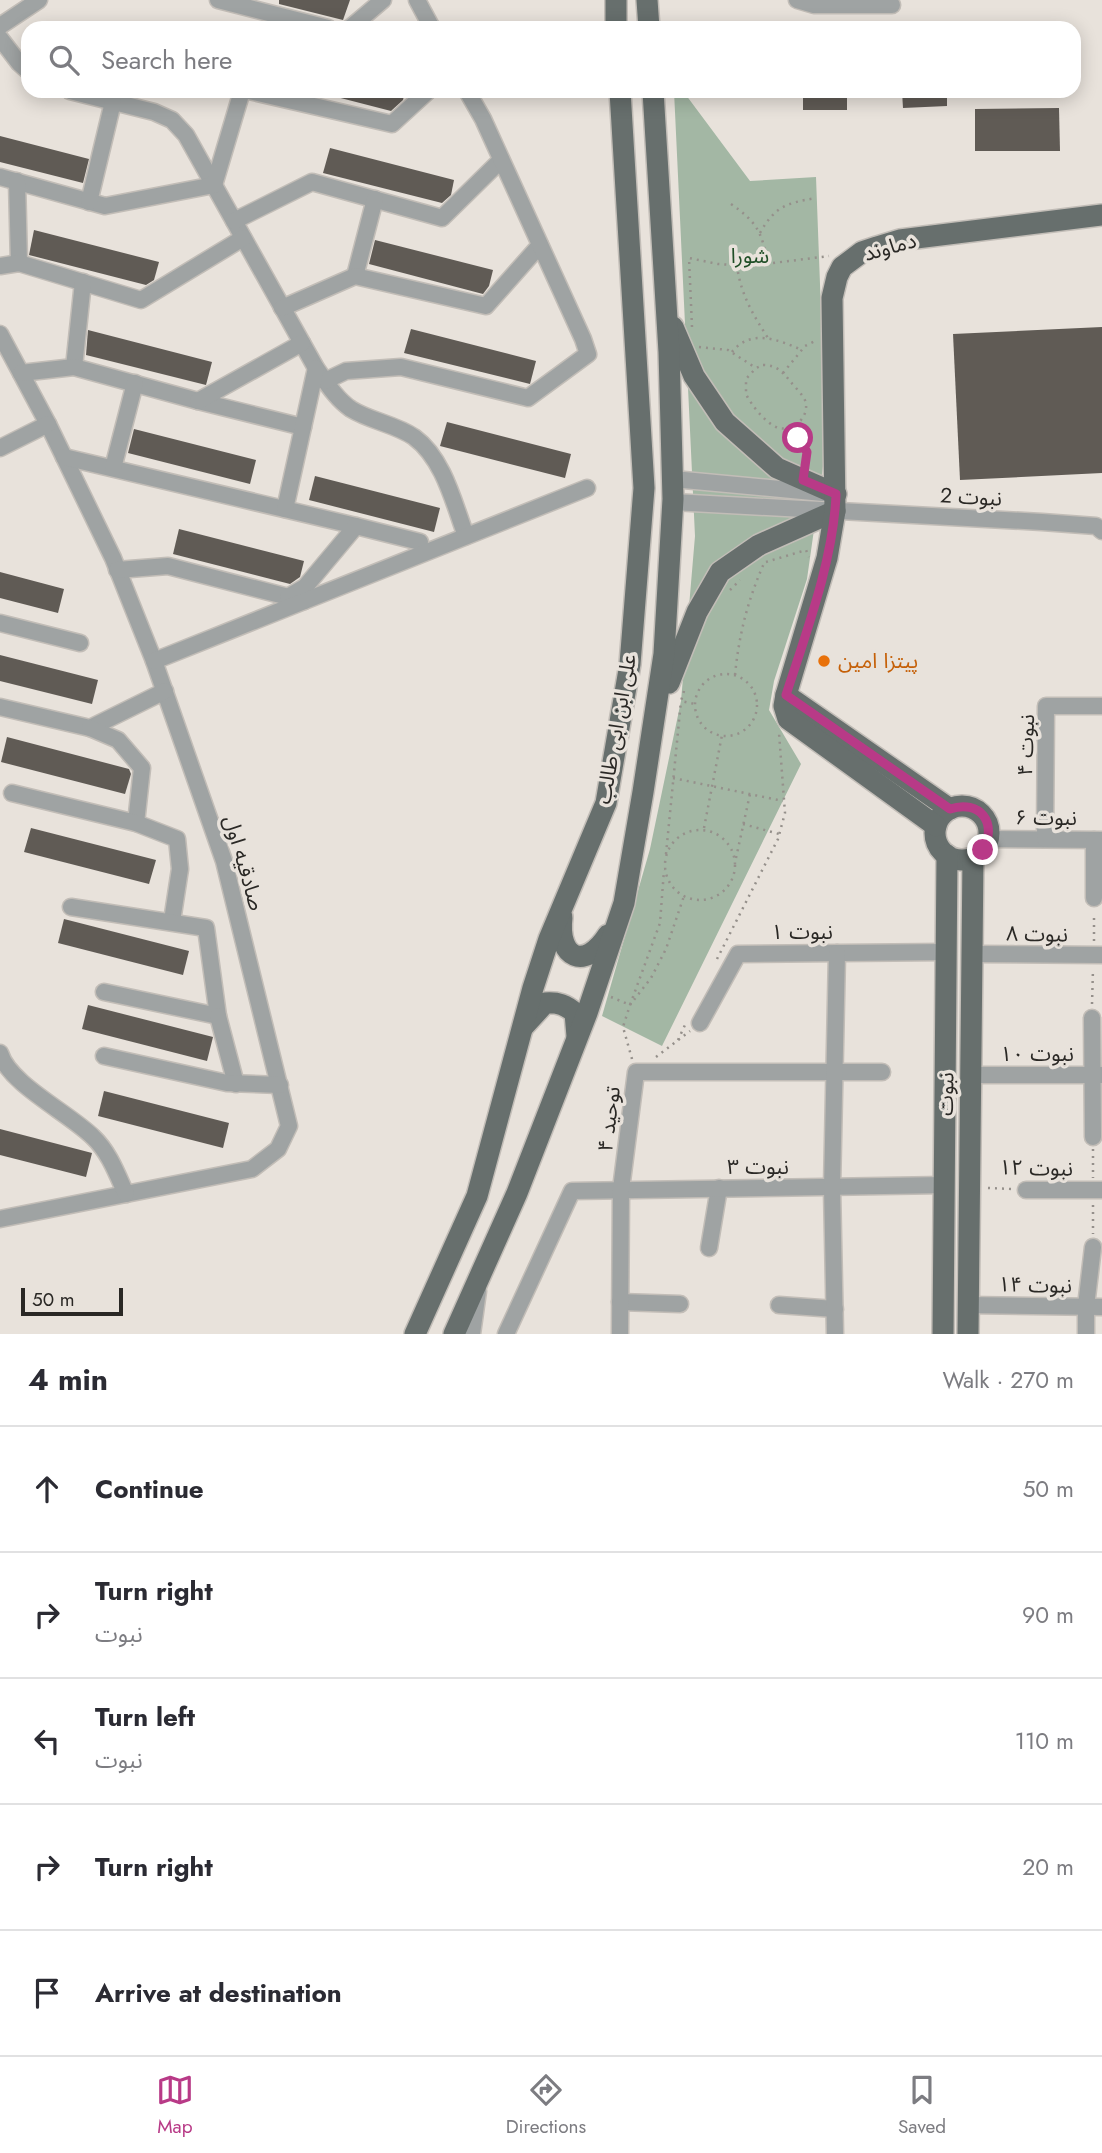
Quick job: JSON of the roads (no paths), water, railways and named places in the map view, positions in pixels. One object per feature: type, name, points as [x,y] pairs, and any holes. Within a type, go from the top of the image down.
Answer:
[{"type":"main road","points":[[647,0],[648,21]]},
{"type":"main road","points":[[615,2],[616,21]]},
{"type":"main road","name":"علی ابن ابی طالب","points":[[415,1334],[477,1196],[549,939],[606,803],[630,664],[644,488],[620,98]]},
{"type":"main road","name":"علی ابن ابی طالب","points":[[454,1334],[517,1193],[595,991],[624,903],[654,718],[664,654],[673,479],[653,98]]},
{"type":"main road","name":"دماوند","points":[[836,503],[832,298],[836,277],[842,267],[862,252],[900,240],[1102,215]]},
{"type":"main road","points":[[666,310],[687,346],[694,376],[725,422],[777,468],[803,480],[836,503]]},
{"type":"main road","points":[[654,718],[698,612],[720,572],[759,545],[774,540],[836,503]]},
{"type":"main road","points":[[836,503],[827,558],[786,695],[784,706],[788,719],[936,827]]},
{"type":"main road","points":[[786,695],[950,809]]},
{"type":"main road","points":[[970,807],[980,812],[986,820],[989,839],[983,850],[973,858],[962,860],[947,855],[937,843],[936,827],[942,815],[950,809],[970,807]]},
{"type":"main road","name":"نبوت","points":[[943,1334],[947,855]]},
{"type":"main road","name":"نبوت","points":[[968,1334],[973,858]]},
{"type":"main road","points":[[563,905],[562,943],[568,952],[580,957],[591,955],[600,948],[618,918]]},
{"type":"main road","points":[[522,1028],[545,1003],[555,1002],[575,1013],[577,1038]]},
{"type":"main road","points":[[946,1075],[972,1075]]},
{"type":"street","points":[[0,26],[40,0]]},
{"type":"street","points":[[218,0],[264,20]]},
{"type":"street","points":[[358,21],[383,0]]},
{"type":"street","points":[[417,0],[428,21]]},
{"type":"street","points":[[797,0],[814,5],[892,5]]},
{"type":"street","points":[[0,38],[21,65]]},
{"type":"street","points":[[97,98],[172,120],[186,135],[302,343],[335,395],[349,408],[413,437],[423,445],[444,477],[466,536]]},
{"type":"street","points":[[214,185],[240,98]]},
{"type":"street","points":[[279,98],[392,124],[421,98]]},
{"type":"street","points":[[321,374],[401,367],[528,398],[588,354],[502,160],[471,98]]},
{"type":"street","points":[[89,202],[113,102]]},
{"type":"street","points":[[234,221],[312,181],[442,218],[502,160]]},
{"type":"street","points":[[0,177],[105,206],[214,185]]},
{"type":"street","points":[[17,181],[19,263]]},
{"type":"street","points":[[355,276],[375,199]]},
{"type":"street","points":[[0,266],[19,263],[141,300],[243,238]]},
{"type":"street","points":[[282,308],[355,276],[486,306],[540,245]]},
{"type":"street","points":[[74,367],[83,282]]},
{"type":"street","name":"صادقیه اول","points":[[0,334],[48,424],[117,570],[165,691],[224,861],[289,1126],[278,1149],[252,1168],[0,1219]]},
{"type":"street","points":[[198,401],[302,343]]},
{"type":"street","points":[[21,373],[74,367],[303,427]]},
{"type":"street","points":[[285,509],[303,427],[321,374]]},
{"type":"street","points":[[113,468],[135,383]]},
{"type":"street","points":[[0,448],[48,424]]},
{"type":"street","points":[[64,457],[420,542]]},
{"type":"street","points":[[673,479],[836,503]]},
{"type":"street","points":[[154,661],[296,599],[587,488]]},
{"type":"street","points":[[673,502],[836,503]]},
{"type":"street","name":"نبوت 2","points":[[836,503],[1096,527],[1102,531]]},
{"type":"street","points":[[296,599],[356,526]]},
{"type":"street","points":[[117,570],[168,566],[296,599]]},
{"type":"street","points":[[0,623],[80,643]]},
{"type":"street","points":[[90,728],[165,691]]},
{"type":"street","points":[[0,706],[90,728],[118,740],[142,768],[136,823]]},
{"type":"street","name":"نبوت ۴","points":[[1045,839],[1046,706],[1102,706]]},
{"type":"street","points":[[12,793],[136,823],[177,839],[180,869],[172,921]]},
{"type":"street","name":"نبوت ۶","points":[[989,839],[1098,839]]},
{"type":"street","points":[[1094,898],[1098,839]]},
{"type":"street","points":[[71,907],[206,928],[218,1016],[236,1084]]},
{"type":"street","name":"نبوت ۱","points":[[695,1020],[737,954],[946,952]]},
{"type":"street","points":[[835,1334],[832,1188],[837,953]]},
{"type":"street","name":"نبوت ۸","points":[[972,954],[1102,955]]},
{"type":"street","points":[[104,992],[218,1016]]},
{"type":"street","points":[[1092,1018],[1097,1075],[1093,1138]]},
{"type":"street","points":[[0,1053],[2,1061],[24,1085],[94,1137],[107,1155],[126,1194]]},
{"type":"street","points":[[104,1056],[236,1084],[280,1085]]},
{"type":"street","name":"توحید ۴","points":[[620,1334],[621,1189],[636,1072],[882,1072]]},
{"type":"street","name":"نبوت ۱۰","points":[[972,1075],[1097,1075]]},
{"type":"street","name":"نبوت ۳","points":[[506,1334],[572,1191],[944,1185]]},
{"type":"street","points":[[709,1248],[719,1188]]},
{"type":"street","name":"نبوت ۱۲","points":[[1026,1190],[1102,1190]]},
{"type":"street","points":[[1086,1334],[1094,1306],[1093,1247]]},
{"type":"street","points":[[472,1334],[480,1277]]},
{"type":"street","points":[[620,1302],[680,1304]]},
{"type":"street","points":[[779,1305],[835,1309]]},
{"type":"street","name":"نبوت ۱۴","points":[[968,1305],[1094,1306]]},
{"type":"place","name":"پیتزا امین","points":[[824,661]]},
{"type":"park label","name":"شورا","points":[[750,256]]}]
